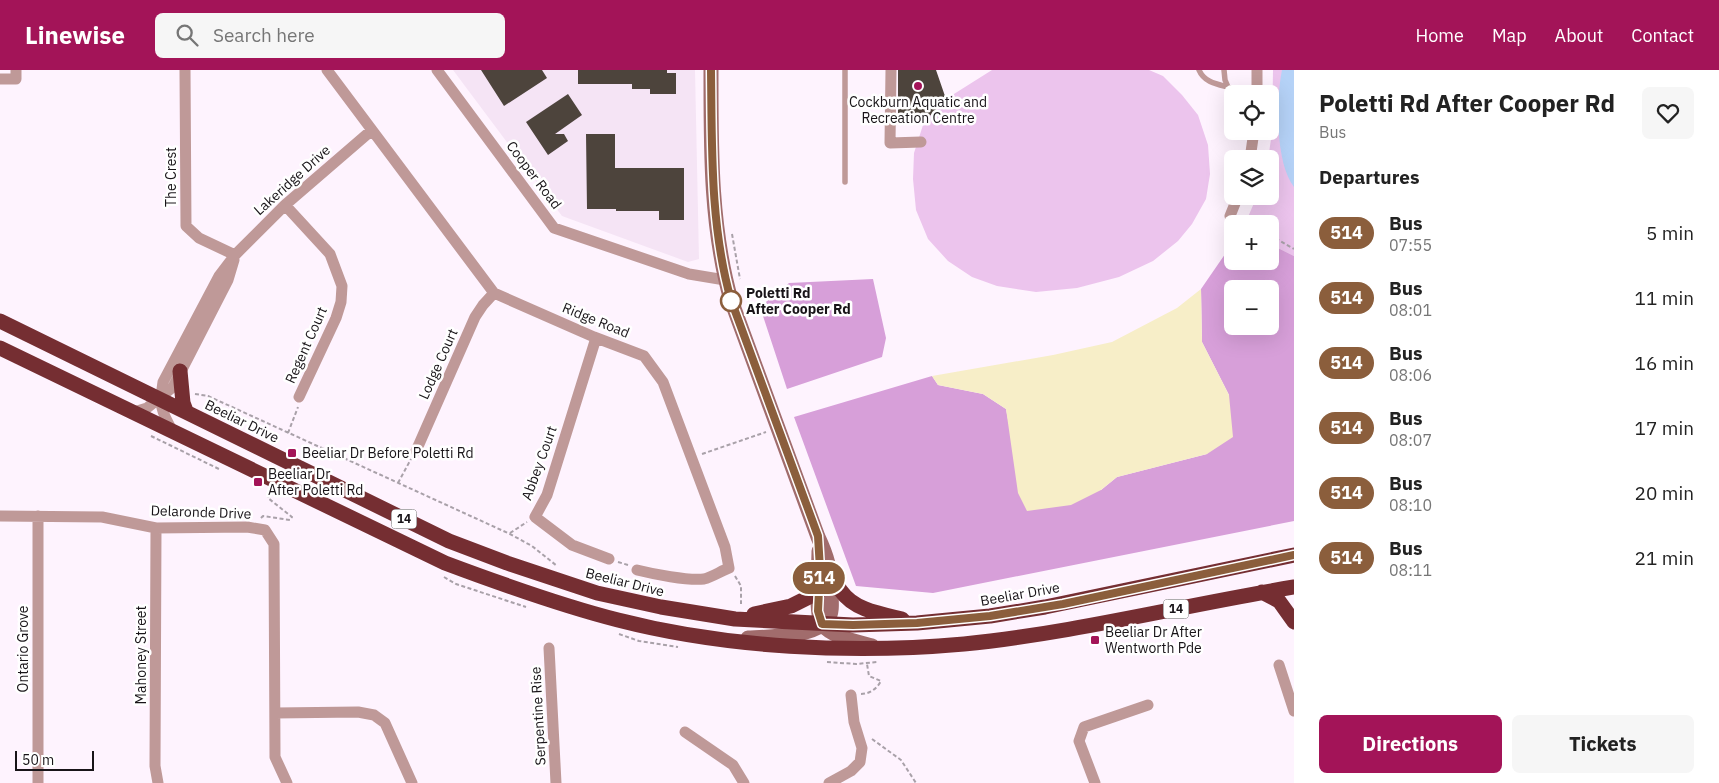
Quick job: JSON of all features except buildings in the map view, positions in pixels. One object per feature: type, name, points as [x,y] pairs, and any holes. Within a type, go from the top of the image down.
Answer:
[{"type":"highway","name":"Beeliar Drive","points":[[0,321],[450,542],[507,564],[597,593],[661,607],[735,618],[822,624],[917,623],[970,619],[1045,607],[1290,557]]},
{"type":"highway","name":"14","points":[[0,348],[444,563],[593,614],[660,630],[726,640],[803,647],[873,648],[962,644],[1038,634],[1294,587]]},
{"type":"highway","points":[[180,371],[183,403],[186,411]]},
{"type":"highway","points":[[830,569],[840,590],[850,601],[862,608],[917,623]]},
{"type":"highway","points":[[735,618],[791,606],[819,592]]},
{"type":"highway","points":[[1262,592],[1279,601],[1294,622]]},
{"type":"main road","points":[[711,70],[712,162],[718,229],[733,280],[731,300],[830,569],[830,611],[827,620],[812,631],[770,637],[726,640]]},
{"type":"main road","points":[[818,536],[818,611],[822,624],[829,631],[873,648]]},
{"type":"street","points":[[0,79],[16,79],[16,70]]},
{"type":"street","name":"The Crest","points":[[185,70],[186,226],[198,238],[235,256]]},
{"type":"street","name":"Ridge Road","points":[[326,70],[494,293],[596,338],[644,356],[663,382],[725,547],[729,568]]},
{"type":"street","name":"Cooper Road","points":[[437,70],[554,228],[689,274],[733,280]]},
{"type":"street","points":[[891,70],[890,143],[921,142]]},
{"type":"street","points":[[1257,70],[1257,85]]},
{"type":"street","name":"Lakeridge Drive","points":[[160,399],[163,382],[219,276],[235,256],[284,206],[372,130]]},
{"type":"street","name":"Regent Court","points":[[284,206],[330,254],[342,286],[341,302],[336,318],[299,397]]},
{"type":"street","name":"Lakeridge Drive","points":[[134,412],[147,408],[173,387],[228,280],[235,256]]},
{"type":"street","name":"Lodge Court","points":[[416,451],[475,317],[494,293]]},
{"type":"street","name":"Abbey Court","points":[[596,338],[547,495],[535,517],[572,545],[609,559]]},
{"type":"street","points":[[160,399],[163,414],[173,432]]},
{"type":"street","name":"Delaronde Drive","points":[[0,516],[102,517],[156,528],[247,527],[265,530],[274,544],[275,757],[287,783]]},
{"type":"street","name":"Ontario Grove","points":[[38,516],[38,783]]},
{"type":"street","name":"Mahoney Street","points":[[156,528],[155,766],[158,783]]},
{"type":"street","points":[[637,570],[704,579],[729,568]]},
{"type":"street","name":"Serpentine Rise","points":[[549,648],[556,783]]},
{"type":"street","points":[[1279,665],[1294,711]]},
{"type":"street","points":[[829,783],[851,771],[860,762],[862,748],[854,722],[851,695]]},
{"type":"street","points":[[1095,783],[1079,741],[1084,727],[1148,705]]},
{"type":"street","points":[[275,713],[358,712],[374,715],[385,722],[412,783]]},
{"type":"street","points":[[685,732],[733,765],[744,783]]},
{"type":"lane","points":[[845,70],[845,182]]},
{"type":"lane","points":[[1199,70],[1205,79],[1214,84],[1224,86]]},
{"type":"lane","points":[[1224,70],[1227,85]]},
{"type":"path","points":[[732,234],[733,280]]},
{"type":"path","points":[[1279,240],[1294,249]]},
{"type":"path","points":[[194,394],[208,396],[510,534],[532,546],[562,569]]},
{"type":"path","points":[[288,432],[297,411],[299,397]]},
{"type":"path","points":[[692,457],[771,430]]},
{"type":"path","points":[[398,483],[416,451]]},
{"type":"path","points":[[259,520],[263,516],[290,520],[292,517],[268,498],[270,491]]},
{"type":"path","points":[[510,534],[535,517]]},
{"type":"path","points":[[609,559],[637,570]]},
{"type":"path","points":[[729,568],[740,586],[741,604]]},
{"type":"path","points":[[851,695],[866,694],[878,687],[881,682],[869,676],[873,648]]},
{"type":"path","points":[[870,738],[901,760],[916,783]]},
{"type":"shaded area","points":[[453,70],[695,70],[699,259],[688,262],[562,216]]},
{"type":"shaded area","points":[[992,70],[1149,70],[1163,76],[1198,115],[1208,145],[1210,174],[1206,199],[1192,224],[1178,241],[1153,261],[1119,277],[1077,288],[1036,292],[997,286],[972,277],[948,261],[928,239],[916,210],[913,179],[914,153],[924,122],[946,99]]},
{"type":"shaded area","points":[[1273,70],[1294,70],[1294,256],[1279,248],[1279,215],[1249,215],[1253,205],[1279,205],[1279,150],[1269,150],[1271,140],[1279,140],[1279,85],[1273,85]]},
{"type":"shaded area","points":[[1279,248],[1294,256],[1294,521],[933,593],[856,586],[794,417],[932,376],[938,385],[983,394],[1006,409],[1010,430],[1101,490],[1117,477],[1207,454],[1229,395],[1202,342],[1201,289],[1224,256],[1224,270],[1279,270]]},
{"type":"shaded area","points":[[873,279],[886,338],[882,357],[787,389],[760,307],[789,283]]},
{"type":"sand","points":[[1201,289],[1202,342],[1229,395],[1233,437],[1207,454],[1117,477],[1101,490],[1071,505],[1027,511],[1018,493],[1006,409],[983,394],[938,385],[932,376],[1053,355],[1112,342],[1177,308]]},
{"type":"water","points":[[1282,70],[1294,70],[1294,187],[1283,163],[1280,147],[1280,82]]},
{"type":"bus line","name":"514","points":[[711,70],[712,162],[725,280],[818,536],[820,569],[818,611],[822,624],[917,623],[990,616],[1063,604],[1294,555]]},
{"type":"place","name":"Cockburn Aquatic and Recreation Centre","points":[[918,86]]},
{"type":"place","name":"Poletti Rd After Cooper Rd","points":[[731,301]]},
{"type":"place","name":"Beeliar Dr Before Poletti Rd","points":[[292,453]]},
{"type":"place","name":"Beeliar Dr After Poletti Rd","points":[[258,482]]},
{"type":"place","name":"Beeliar Dr After Wentworth Pde","points":[[1095,640]]}]
